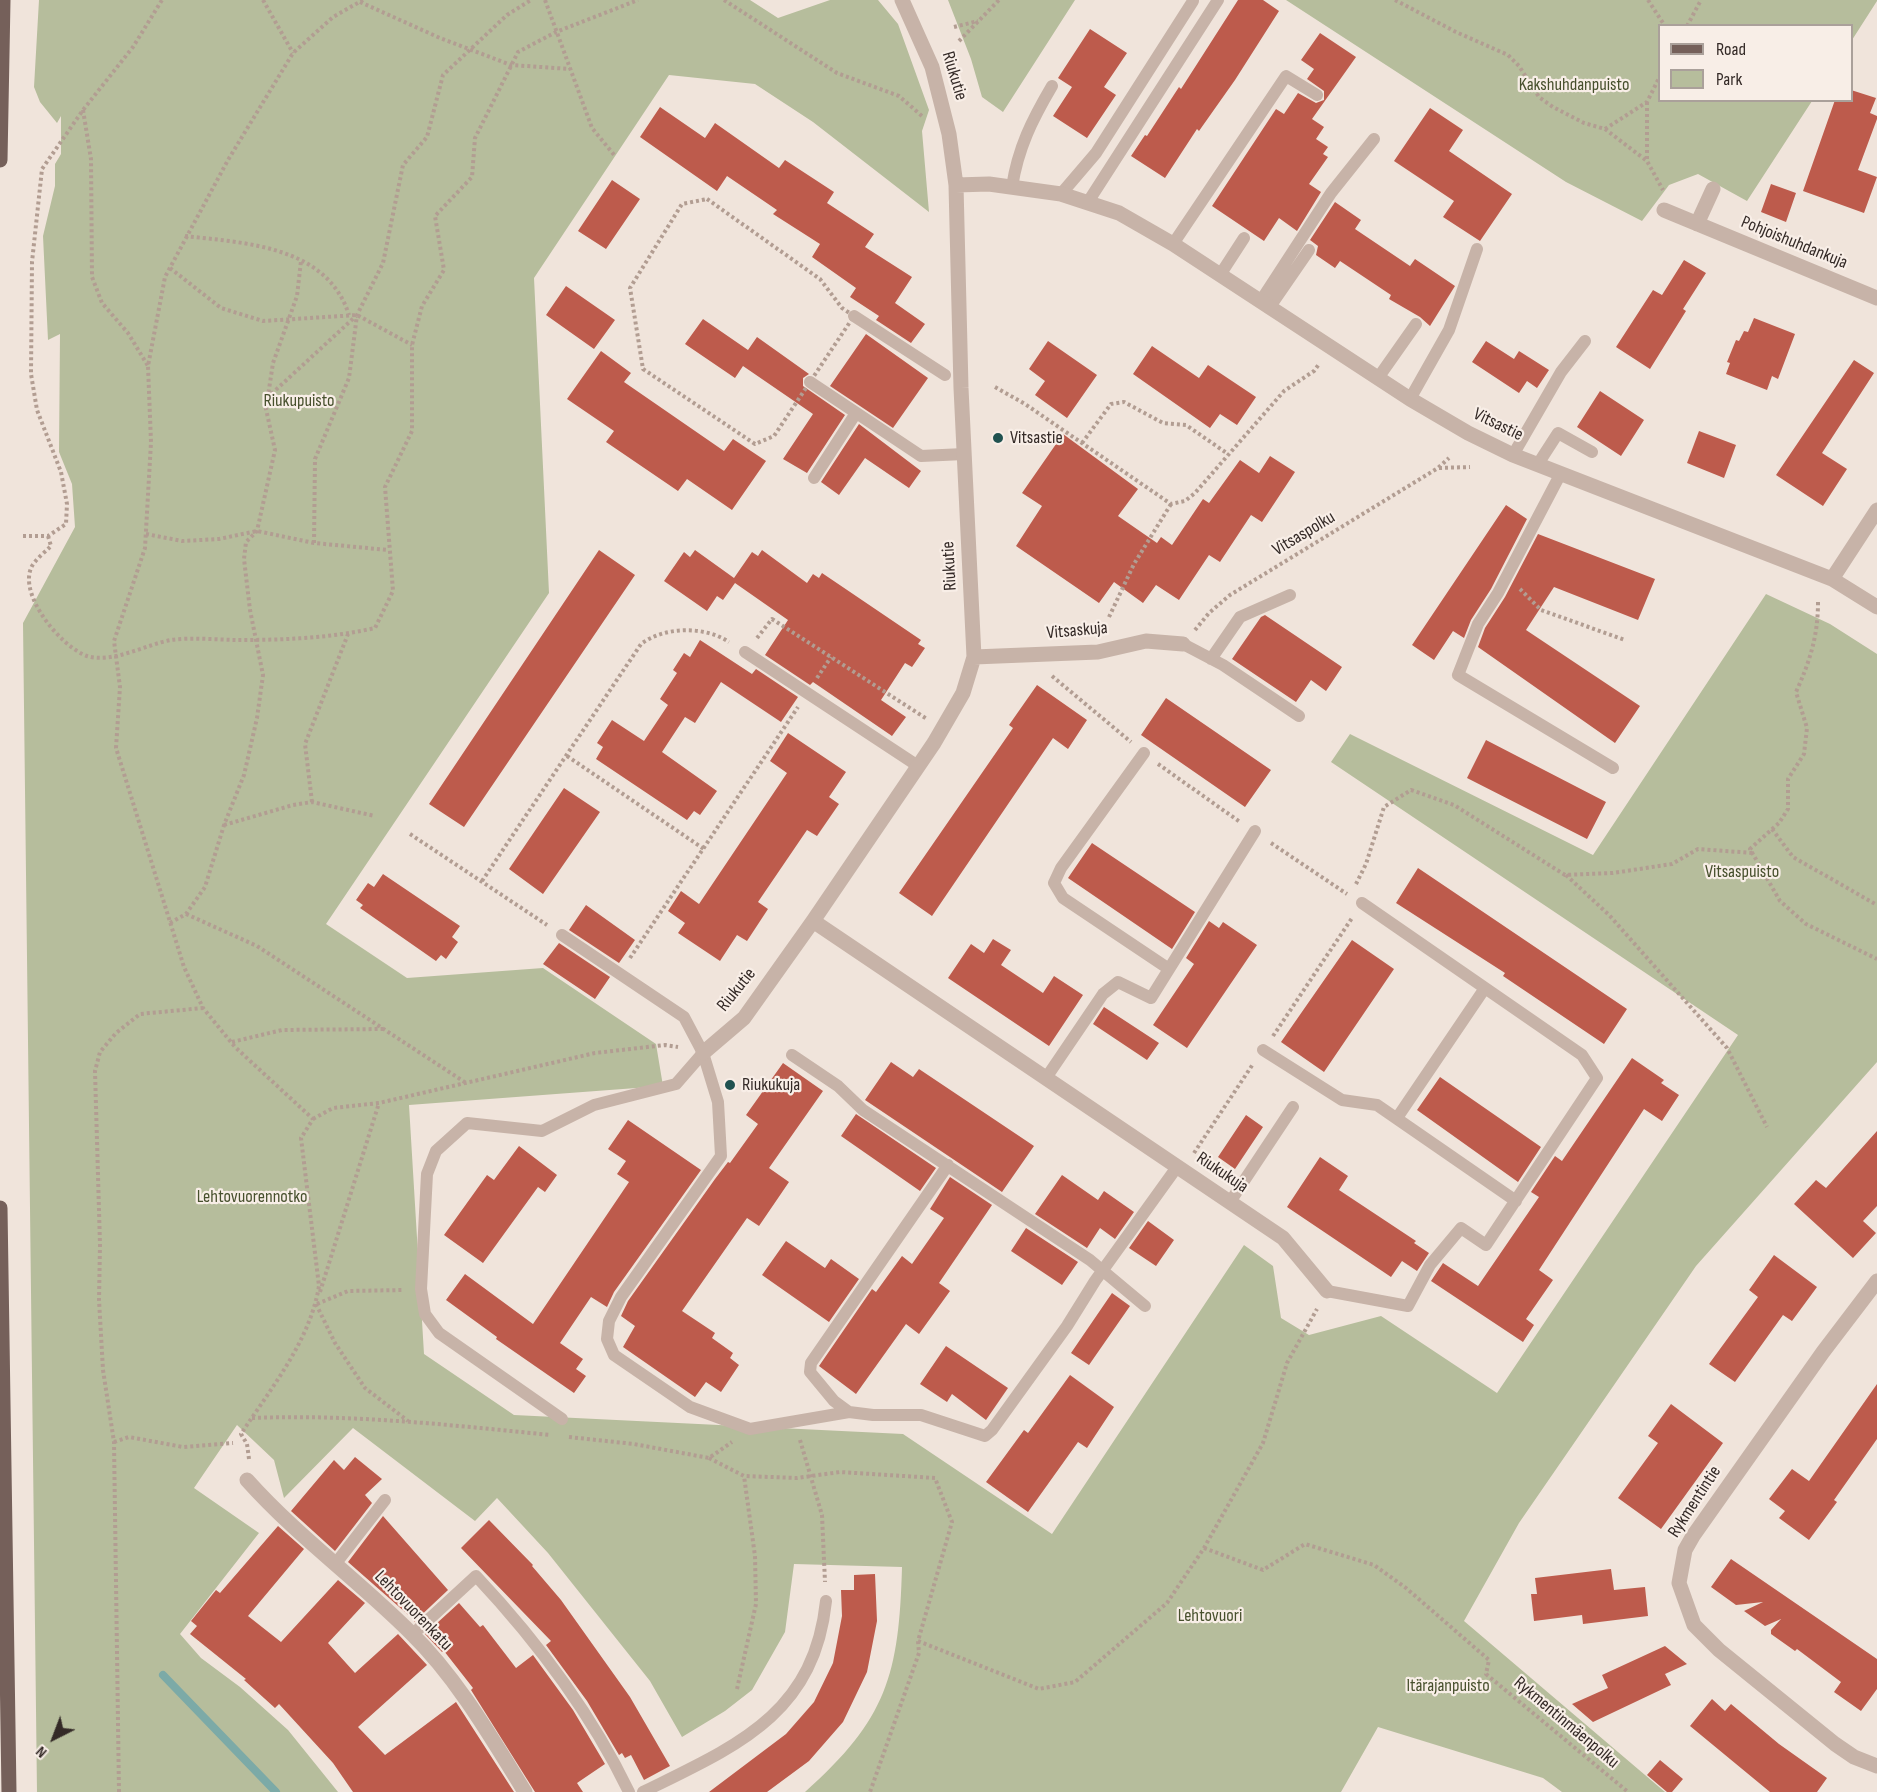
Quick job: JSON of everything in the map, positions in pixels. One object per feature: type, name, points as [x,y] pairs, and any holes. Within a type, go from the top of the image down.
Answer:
[{"type":"main road","points":[[0,160],[3,0]]},
{"type":"main road","points":[[0,1208],[9,1792]]},
{"type":"street","name":"Riukutie","points":[[703,1053],[744,1018],[813,921],[918,766],[963,693],[974,657],[964,454],[956,185],[949,134],[932,67],[902,0]]},
{"type":"street","name":"Vitsastie","points":[[956,185],[988,184],[1060,194],[1119,213],[1173,244],[1410,399],[1468,433],[1513,455],[1832,579],[1877,607]]},
{"type":"street","points":[[1697,224],[1713,189]]},
{"type":"street","name":"Pohjoishuhdankuja","points":[[1664,210],[1877,298]]},
{"type":"street","points":[[1832,579],[1877,510]]},
{"type":"street","name":"Vitsaskuja","points":[[974,657],[1098,652],[1146,641],[1183,645]]},
{"type":"street","name":"Riukukuja","points":[[813,921],[1283,1238],[1327,1291]]},
{"type":"street","name":"Rykmentintie","points":[[1877,1281],[1823,1352],[1694,1536],[1685,1550],[1679,1583],[1694,1625],[1719,1650],[1835,1744],[1854,1757],[1877,1766]]},
{"type":"street","name":"Lehtovuorenkatu","points":[[247,1480],[279,1516],[336,1563],[413,1634],[484,1725],[525,1792]]},
{"type":"lane","points":[[1088,202],[1218,0]]},
{"type":"lane","points":[[1060,194],[1096,153],[1193,1]]},
{"type":"lane","points":[[1173,244],[1286,76],[1317,95]]},
{"type":"lane","points":[[1012,187],[1016,159],[1033,119],[1052,86]]},
{"type":"lane","points":[[1265,305],[1331,193],[1374,139]]},
{"type":"lane","points":[[1220,275],[1244,238]]},
{"type":"lane","points":[[1410,399],[1449,330],[1477,249]]},
{"type":"lane","points":[[1265,305],[1309,250]]},
{"type":"lane","points":[[854,316],[945,375]]},
{"type":"lane","points":[[1378,378],[1416,324]]},
{"type":"lane","points":[[1513,455],[1561,372],[1585,341]]},
{"type":"lane","points":[[810,382],[921,456],[964,454]]},
{"type":"lane","points":[[814,478],[856,413]]},
{"type":"lane","points":[[1538,464],[1558,434],[1592,452]]},
{"type":"lane","points":[[1561,473],[1507,576],[1478,624],[1458,675],[1613,768]]},
{"type":"lane","points":[[1211,659],[1240,617],[1290,594]]},
{"type":"lane","points":[[1183,645],[1211,659],[1299,716]]},
{"type":"lane","points":[[745,652],[918,766]]},
{"type":"lane","points":[[1144,753],[1060,868],[1054,883],[1063,898],[1169,969]]},
{"type":"lane","points":[[1046,1078],[1103,994],[1118,982],[1151,998],[1255,831]]},
{"type":"lane","points":[[1327,1291],[1408,1306],[1430,1265],[1461,1228],[1486,1245],[1597,1078],[1582,1054],[1362,903]]},
{"type":"lane","points":[[562,935],[684,1017],[703,1053],[718,1102],[722,1156],[621,1297],[609,1321],[607,1339],[614,1355],[690,1407],[750,1429],[849,1412],[873,1415],[921,1415],[985,1436],[999,1421],[1178,1167]]},
{"type":"lane","points":[[1396,1118],[1485,988]]},
{"type":"lane","points":[[1263,1050],[1342,1100],[1377,1105],[1516,1201]]},
{"type":"lane","points":[[562,1419],[439,1333],[425,1314],[421,1289],[427,1174],[436,1151],[467,1123],[542,1131],[594,1105],[676,1084],[703,1053]]},
{"type":"lane","points":[[792,1055],[838,1086],[863,1110],[1090,1260],[1145,1306]]},
{"type":"lane","points":[[1230,1202],[1293,1107]]},
{"type":"lane","points":[[849,1412],[820,1386],[810,1372],[811,1363],[948,1165]]},
{"type":"lane","points":[[336,1563],[385,1500]]},
{"type":"lane","points":[[413,1634],[476,1576],[548,1660],[616,1764],[629,1792]]},
{"type":"lane","points":[[643,1792],[693,1767],[754,1731],[784,1707],[806,1674],[823,1630],[826,1601]]},
{"type":"path","points":[[23,536],[48,536],[66,524],[67,504],[61,472],[37,410],[31,374],[32,262],[42,169],[83,110],[133,47],[162,0]]},
{"type":"path","points":[[263,0],[293,53]]},
{"type":"path","points":[[314,543],[315,459],[348,378],[357,315],[382,263],[403,165],[427,137],[443,75],[507,15],[531,0]]},
{"type":"path","points":[[544,0],[592,128],[615,156]]},
{"type":"path","points":[[48,536],[51,546],[32,566],[30,582],[40,617],[55,632],[87,656],[115,656],[172,640],[258,640],[348,634],[375,628],[393,591],[388,550],[385,487],[412,431],[412,345],[422,306],[444,270],[435,216],[472,177],[475,138],[518,52],[556,32],[638,0]]},
{"type":"path","points":[[724,0],[837,73],[899,96],[925,120]]},
{"type":"path","points":[[959,41],[999,0]]},
{"type":"path","points":[[1395,0],[1456,32],[1508,55],[1546,102],[1584,123],[1605,129],[1647,161],[1668,200],[1664,210]]},
{"type":"path","points":[[1648,0],[1664,24]]},
{"type":"path","points":[[1688,24],[1701,0]]},
{"type":"path","points":[[313,1119],[232,1042],[203,1008],[184,967],[116,748],[120,687],[114,641],[145,548],[151,442],[148,366],[165,277],[185,236],[293,53],[333,17],[361,1],[470,50],[511,65],[570,69]]},
{"type":"path","points":[[954,27],[979,21]]},
{"type":"path","points":[[1647,161],[1647,102],[1658,78]]},
{"type":"path","points":[[1605,129],[1647,102]]},
{"type":"path","points":[[83,110],[91,159],[92,277],[102,303],[128,333],[148,366]]},
{"type":"path","points":[[707,199],[820,279],[842,308],[854,316],[774,436],[754,444],[643,369],[630,288],[682,204],[707,199]]},
{"type":"path","points":[[185,236],[276,249],[301,261],[318,270],[343,297],[349,315]]},
{"type":"path","points":[[170,923],[186,914],[205,887],[224,825],[244,775],[256,718],[263,675],[258,640],[250,610],[244,559],[246,542],[257,531],[275,450],[266,409],[267,398],[273,363],[297,296],[301,261]]},
{"type":"path","points":[[170,267],[221,308],[263,321],[357,315],[412,345]]},
{"type":"path","points":[[267,398],[357,315]]},
{"type":"path","points":[[1109,617],[1134,564],[1171,504],[1185,501],[1284,391],[1314,371],[1332,347]]},
{"type":"path","points":[[995,387],[1025,404],[1171,504]]},
{"type":"path","points":[[1082,442],[1111,404],[1124,402],[1163,423],[1186,425],[1228,454]]},
{"type":"path","name":"Vitsaspolku","points":[[1183,645],[1209,613],[1230,595],[1438,468],[1449,458]]},
{"type":"path","points":[[1438,468],[1470,467]]},
{"type":"path","points":[[146,534],[182,541],[219,539],[257,531],[314,543],[388,550]]},
{"type":"path","points":[[1507,576],[1542,610],[1625,640]]},
{"type":"path","points":[[1818,602],[1818,630],[1812,657],[1796,692],[1807,728],[1804,754],[1788,779],[1788,809],[1772,830],[1750,849],[1780,901],[1806,924],[1877,958]]},
{"type":"path","points":[[482,881],[567,756],[631,656],[650,637],[703,630],[718,634],[745,652],[772,619],[927,718]]},
{"type":"path","points":[[312,802],[304,744],[348,634]]},
{"type":"path","points":[[620,974],[831,657]]},
{"type":"path","points":[[567,756],[704,849]]},
{"type":"path","points":[[1350,896],[1366,864],[1384,807],[1411,790],[1454,805],[1565,874],[1609,915],[1727,1048],[1767,1127]]},
{"type":"path","points":[[224,825],[293,805],[312,802],[375,816]]},
{"type":"path","points":[[1772,830],[1793,857],[1877,905]]},
{"type":"path","points":[[410,834],[562,935]]},
{"type":"path","points":[[1565,874],[1613,873],[1672,864],[1698,849],[1753,853]]},
{"type":"path","points":[[186,914],[257,946],[467,1083]]},
{"type":"path","points":[[119,1792],[114,1442],[103,1370],[99,1300],[100,1245],[95,1071],[100,1052],[116,1033],[140,1014],[203,1008]]},
{"type":"path","points":[[232,1042],[282,1030],[383,1029]]},
{"type":"path","points":[[409,1421],[365,1388],[335,1343],[316,1304],[319,1286],[301,1138],[313,1119],[333,1108],[379,1102],[595,1053],[665,1045]]},
{"type":"path","points":[[247,1480],[250,1461],[247,1444],[241,1434],[302,1339],[316,1304],[379,1102]]},
{"type":"path","points":[[316,1304],[348,1291],[421,1289]]},
{"type":"path","points":[[918,1641],[1040,1689],[1075,1682],[1167,1603],[1204,1548],[1263,1443],[1287,1363],[1327,1291]]},
{"type":"path","points":[[252,1418],[302,1416],[409,1421],[551,1436]]},
{"type":"path","points":[[794,1421],[812,1474],[822,1515],[826,1601]]},
{"type":"path","points":[[709,1458],[750,1429]]},
{"type":"path","points":[[114,1442],[129,1437],[183,1447],[234,1443]]},
{"type":"path","points":[[563,1437],[634,1444],[709,1458],[744,1476],[797,1478],[812,1474],[840,1472],[935,1478],[952,1522],[918,1641],[919,1653],[870,1792]]},
{"type":"path","points":[[737,1689],[756,1604],[754,1556],[744,1476]]},
{"type":"path","name":"Rykmentinmäenpolku","points":[[1204,1548],[1263,1570],[1305,1544],[1374,1564],[1406,1588],[1490,1660],[1486,1674],[1628,1792]]},
{"type":"green space","points":[[39,0],[750,0],[778,18],[830,0],[878,0],[898,24],[929,110],[922,131],[929,212],[813,122],[755,84],[669,75],[534,278],[549,593],[326,924],[407,978],[543,968],[656,1044],[663,1086],[409,1105],[424,1354],[514,1415],[903,1434],[1052,1534],[1244,1245],[1273,1266],[1281,1318],[1309,1335],[1381,1316],[1497,1393],[1738,1035],[1331,762],[1350,734],[1593,855],[1766,594],[1830,624],[1877,654],[1877,1062],[1696,1266],[1519,1523],[1464,1621],[1665,1792],[1562,1792],[1543,1778],[1378,1727],[1341,1792],[805,1792],[833,1766],[854,1741],[871,1717],[883,1693],[892,1666],[897,1637],[902,1567],[794,1564],[785,1632],[752,1690],[725,1711],[682,1737],[650,1681],[548,1553],[497,1498],[475,1521],[353,1428],[284,1498],[274,1460],[237,1425],[194,1488],[259,1533],[180,1634],[201,1658],[240,1687],[288,1730],[338,1792],[37,1792],[23,623],[75,527],[72,484],[59,452],[60,334],[48,340],[43,236],[55,186],[55,164],[61,154],[61,116],[57,123],[40,102],[34,87]]},
{"type":"green space","points":[[948,0],[1075,0],[1003,112],[982,97],[971,59]]},
{"type":"green space","name":"Kakshuhdanpuisto","points":[[1286,0],[1877,0],[1853,38],[1853,24],[1658,24],[1658,102],[1811,102],[1747,201],[1698,174],[1669,185],[1642,221],[1566,182]]},
{"type":"building","points":[[1238,0],[1263,0],[1279,11],[1235,80],[1199,131],[1197,129],[1165,178],[1131,156],[1179,87],[1181,89]]},
{"type":"building","points":[[1090,29],[1127,53],[1104,87],[1116,95],[1087,138],[1053,116],[1072,87],[1058,78]]},
{"type":"building","points":[[1320,33],[1356,57],[1312,119],[1324,127],[1316,139],[1328,147],[1323,154],[1328,157],[1309,184],[1321,192],[1297,231],[1279,218],[1264,241],[1212,206],[1276,109],[1284,114],[1298,93],[1316,103],[1324,100],[1324,91],[1307,79],[1314,69],[1301,60]]},
{"type":"building","points":[[1853,91],[1876,98],[1870,113],[1877,116],[1877,119],[1858,170],[1877,177],[1864,213],[1803,191],[1834,102],[1853,102]]},
{"type":"building","points":[[660,107],[705,138],[715,123],[779,168],[785,160],[834,192],[827,203],[874,234],[865,247],[912,277],[895,303],[925,324],[911,343],[876,320],[879,316],[850,297],[856,288],[812,257],[820,244],[773,214],[777,210],[727,176],[717,191],[640,137]]},
{"type":"building","points":[[1430,108],[1463,130],[1449,151],[1512,194],[1480,241],[1443,217],[1454,201],[1394,161]]},
{"type":"building","points":[[612,180],[640,199],[606,249],[578,231]]},
{"type":"building","points":[[1771,184],[1796,193],[1786,222],[1761,212]]},
{"type":"building","points":[[1335,202],[1361,220],[1355,229],[1410,266],[1415,259],[1455,286],[1430,326],[1420,317],[1389,299],[1391,295],[1340,261],[1335,268],[1316,255],[1318,246],[1310,240]]},
{"type":"building","points":[[1684,260],[1706,273],[1683,309],[1686,311],[1650,369],[1616,347],[1653,290],[1662,295]]},
{"type":"building","points":[[566,286],[615,320],[594,349],[546,315]]},
{"type":"building","points":[[1754,318],[1795,334],[1778,379],[1772,376],[1767,390],[1726,374],[1730,363],[1727,362],[1736,340],[1739,341],[1744,331],[1748,332]]},
{"type":"building","points":[[703,319],[748,350],[757,337],[809,374],[803,378],[803,386],[845,415],[807,473],[783,459],[813,414],[743,366],[735,378],[685,344]]},
{"type":"building","points":[[866,334],[928,378],[893,428],[830,386]]},
{"type":"building","points":[[1048,341],[1097,375],[1067,418],[1035,395],[1045,381],[1029,369]]},
{"type":"building","points":[[1486,341],[1514,359],[1519,351],[1549,370],[1537,388],[1527,381],[1519,393],[1472,362]]},
{"type":"building","points":[[1152,346],[1199,378],[1208,365],[1256,397],[1237,425],[1220,414],[1210,428],[1133,374]]},
{"type":"building","points":[[601,351],[631,373],[624,382],[724,451],[733,439],[766,461],[732,510],[687,479],[678,491],[606,442],[614,431],[567,399]]},
{"type":"building","points":[[1854,360],[1874,373],[1822,453],[1847,469],[1823,506],[1776,475]]},
{"type":"building","points":[[1600,391],[1644,420],[1621,456],[1577,427]]},
{"type":"building","points":[[859,424],[921,471],[909,488],[865,458],[839,495],[821,482]]},
{"type":"building","points":[[1699,431],[1736,445],[1724,478],[1687,463]]},
{"type":"building","points":[[1063,434],[1138,489],[1118,516],[1157,543],[1161,537],[1172,545],[1203,499],[1209,503],[1240,460],[1259,473],[1270,456],[1295,472],[1262,522],[1251,515],[1220,562],[1209,555],[1179,600],[1156,585],[1143,603],[1114,582],[1099,603],[1016,546],[1042,506],[1022,493]]},
{"type":"building","points":[[1506,505],[1527,519],[1491,589],[1471,620],[1464,638],[1453,631],[1434,660],[1412,645]]},
{"type":"building","points":[[1538,534],[1655,579],[1638,620],[1554,587],[1526,630],[1640,706],[1615,743],[1478,647],[1485,628],[1505,597]]},
{"type":"building","points":[[599,550],[635,575],[464,827],[429,804]]},
{"type":"building","points":[[695,550],[734,578],[752,552],[758,556],[762,550],[807,583],[813,574],[819,578],[822,573],[921,640],[918,644],[925,648],[912,667],[905,663],[881,700],[906,717],[892,736],[813,682],[810,685],[765,655],[788,620],[735,583],[723,600],[717,596],[707,611],[664,581],[684,552],[690,557]]},
{"type":"building","points":[[1265,615],[1342,667],[1326,691],[1311,680],[1296,702],[1232,659],[1261,617]]},
{"type":"building","points":[[700,640],[752,674],[756,669],[798,697],[781,722],[721,682],[695,723],[685,717],[662,752],[717,791],[700,815],[694,811],[687,820],[596,759],[603,747],[597,743],[612,720],[644,741],[668,705],[660,699],[677,673],[673,670],[684,653],[690,657]]},
{"type":"building","points":[[1037,685],[1087,720],[1068,749],[1053,738],[932,916],[899,893],[1013,728],[1009,725]]},
{"type":"building","points":[[1166,698],[1271,770],[1245,807],[1141,735]]},
{"type":"building","points":[[788,733],[846,772],[829,797],[839,804],[817,836],[807,830],[758,902],[768,909],[747,941],[737,935],[720,961],[678,933],[685,923],[668,911],[681,891],[699,904],[787,773],[770,761]]},
{"type":"building","points":[[1486,740],[1606,802],[1587,839],[1467,778]]},
{"type":"building","points":[[564,788],[600,812],[543,894],[509,869]]},
{"type":"building","points":[[1092,843],[1195,912],[1172,949],[1068,878]]},
{"type":"building","points":[[1418,868],[1627,1009],[1604,1044],[1503,976],[1505,973],[1396,903]]},
{"type":"building","points":[[383,874],[460,926],[452,937],[458,942],[446,959],[441,955],[436,961],[360,908],[363,905],[356,900],[368,883],[374,887]]},
{"type":"building","points":[[586,905],[635,940],[619,963],[569,930]]},
{"type":"building","points":[[1209,921],[1219,928],[1223,922],[1257,945],[1187,1048],[1153,1025],[1194,964],[1186,958]]},
{"type":"building","points":[[993,939],[1011,950],[1001,965],[1043,993],[1054,976],[1083,995],[1049,1046],[948,978],[971,944],[984,953]]},
{"type":"building","points":[[1352,940],[1394,969],[1324,1072],[1281,1042]]},
{"type":"building","points":[[559,943],[610,977],[595,999],[543,964]]},
{"type":"building","points":[[1104,1007],[1159,1043],[1147,1060],[1093,1024]]},
{"type":"building","points":[[1632,1058],[1664,1080],[1661,1083],[1679,1095],[1662,1121],[1644,1109],[1539,1270],[1553,1280],[1526,1319],[1534,1325],[1523,1342],[1431,1281],[1443,1263],[1478,1286],[1539,1197],[1531,1192],[1555,1156],[1562,1161]]},
{"type":"building","points":[[891,1062],[913,1077],[919,1069],[1034,1146],[1002,1192],[865,1100]]},
{"type":"building","points":[[783,1063],[823,1091],[769,1168],[789,1182],[759,1226],[747,1218],[682,1311],[715,1333],[712,1338],[733,1353],[730,1358],[739,1365],[721,1392],[706,1382],[695,1397],[623,1347],[635,1326],[621,1316],[628,1301],[715,1179],[728,1162],[730,1163],[758,1124],[746,1115]]},
{"type":"building","points":[[1440,1077],[1541,1147],[1518,1182],[1417,1110]]},
{"type":"building","points":[[856,1114],[936,1168],[920,1191],[841,1136]]},
{"type":"building","points":[[1246,1115],[1263,1127],[1235,1169],[1218,1157]]},
{"type":"building","points":[[628,1120],[701,1170],[614,1292],[607,1307],[591,1297],[560,1343],[583,1359],[576,1369],[586,1376],[574,1393],[496,1339],[497,1337],[446,1300],[465,1274],[533,1324],[629,1182],[617,1174],[626,1161],[608,1149]]},
{"type":"building","points":[[1877,1131],[1877,1206],[1863,1221],[1876,1233],[1853,1258],[1794,1204],[1816,1180],[1826,1188]]},
{"type":"building","points":[[519,1146],[557,1175],[545,1192],[538,1187],[483,1263],[444,1235],[487,1175],[494,1180]]},
{"type":"building","points":[[1320,1157],[1348,1176],[1339,1190],[1416,1241],[1414,1243],[1429,1253],[1417,1271],[1402,1261],[1391,1277],[1287,1207]]},
{"type":"building","points":[[1062,1175],[1098,1200],[1104,1191],[1134,1212],[1115,1239],[1100,1228],[1087,1248],[1035,1214]]},
{"type":"building","points":[[950,1177],[992,1205],[939,1283],[950,1291],[919,1334],[906,1324],[856,1394],[819,1366],[872,1289],[876,1292],[902,1256],[912,1264],[944,1218],[930,1209]]},
{"type":"building","points":[[1148,1221],[1174,1240],[1156,1266],[1129,1248]]},
{"type":"building","points":[[1026,1228],[1078,1262],[1062,1285],[1011,1251]]},
{"type":"building","points":[[786,1241],[825,1268],[831,1259],[859,1279],[829,1322],[762,1275]]},
{"type":"building","points":[[1774,1255],[1817,1287],[1792,1321],[1783,1315],[1735,1382],[1709,1364],[1758,1297],[1749,1290]]},
{"type":"building","points":[[1112,1293],[1130,1306],[1089,1365],[1071,1353]]},
{"type":"building","points":[[946,1346],[1008,1388],[986,1420],[952,1394],[947,1402],[920,1384]]},
{"type":"building","points":[[1070,1375],[1114,1407],[1087,1448],[1078,1442],[1028,1512],[986,1482],[1024,1430],[1028,1433]]},
{"type":"building","points":[[1877,1384],[1877,1439],[1834,1500],[1837,1502],[1809,1540],[1779,1518],[1785,1511],[1769,1499],[1792,1469],[1809,1481]]},
{"type":"building","points":[[1671,1404],[1723,1443],[1661,1529],[1618,1498],[1658,1443],[1648,1436]]},
{"type":"building","points":[[355,1457],[382,1479],[365,1495],[372,1503],[335,1551],[291,1511],[334,1460],[344,1470]]},
{"type":"building","points":[[383,1516],[448,1590],[414,1622],[348,1562]]},
{"type":"building","points":[[489,1520],[533,1565],[561,1600],[630,1697],[670,1766],[644,1780],[631,1755],[625,1758],[622,1753],[619,1755],[587,1701],[546,1645],[551,1641],[461,1548]]},
{"type":"building","points":[[278,1526],[304,1549],[248,1616],[281,1642],[338,1580],[365,1603],[328,1643],[355,1673],[398,1634],[427,1665],[358,1727],[385,1755],[456,1702],[514,1792],[353,1792],[333,1763],[279,1704],[275,1708],[244,1680],[246,1679],[190,1634],[197,1626],[191,1621],[216,1590],[220,1593]]},
{"type":"building","points":[[1731,1559],[1877,1659],[1877,1689],[1861,1711],[1834,1692],[1841,1682],[1797,1649],[1795,1651],[1771,1634],[1771,1630],[1781,1619],[1765,1626],[1744,1611],[1763,1602],[1736,1605],[1711,1587]]},
{"type":"building","points":[[1611,1569],[1614,1590],[1645,1587],[1648,1616],[1583,1624],[1582,1615],[1534,1621],[1531,1594],[1537,1594],[1535,1578]]},
{"type":"building","points":[[875,1574],[877,1621],[867,1672],[843,1722],[809,1761],[767,1792],[709,1792],[786,1734],[814,1702],[833,1663],[842,1616],[841,1590],[854,1590],[854,1575]]},
{"type":"building","points":[[459,1603],[480,1627],[483,1625],[516,1668],[533,1655],[573,1710],[605,1764],[577,1783],[583,1792],[535,1792],[471,1690],[473,1688],[444,1651],[442,1652],[425,1634]]},
{"type":"building","points":[[1665,1646],[1687,1664],[1665,1674],[1671,1685],[1593,1722],[1572,1704],[1608,1688],[1602,1675]]},
{"type":"building","points":[[1712,1699],[1725,1711],[1731,1704],[1779,1744],[1827,1778],[1817,1792],[1770,1792],[1690,1726]]},
{"type":"building","points":[[1660,1760],[1683,1779],[1672,1792],[1667,1792],[1647,1775]]},
{"type":"waterway","points":[[163,1675],[276,1792]]},
{"type":"place","name":"Vitsastie","points":[[998,438]]},
{"type":"place","name":"Riukukuja","points":[[730,1085]]},
{"type":"park label","name":"Riukupuisto","points":[[299,401]]},
{"type":"park label","name":"Vitsaspuisto","points":[[1742,872]]},
{"type":"park label","name":"Lehtovuorennotko","points":[[252,1197]]},
{"type":"park label","name":"Lehtovuori","points":[[1210,1616]]},
{"type":"park label","name":"Itärajanpuisto","points":[[1448,1686]]}]
